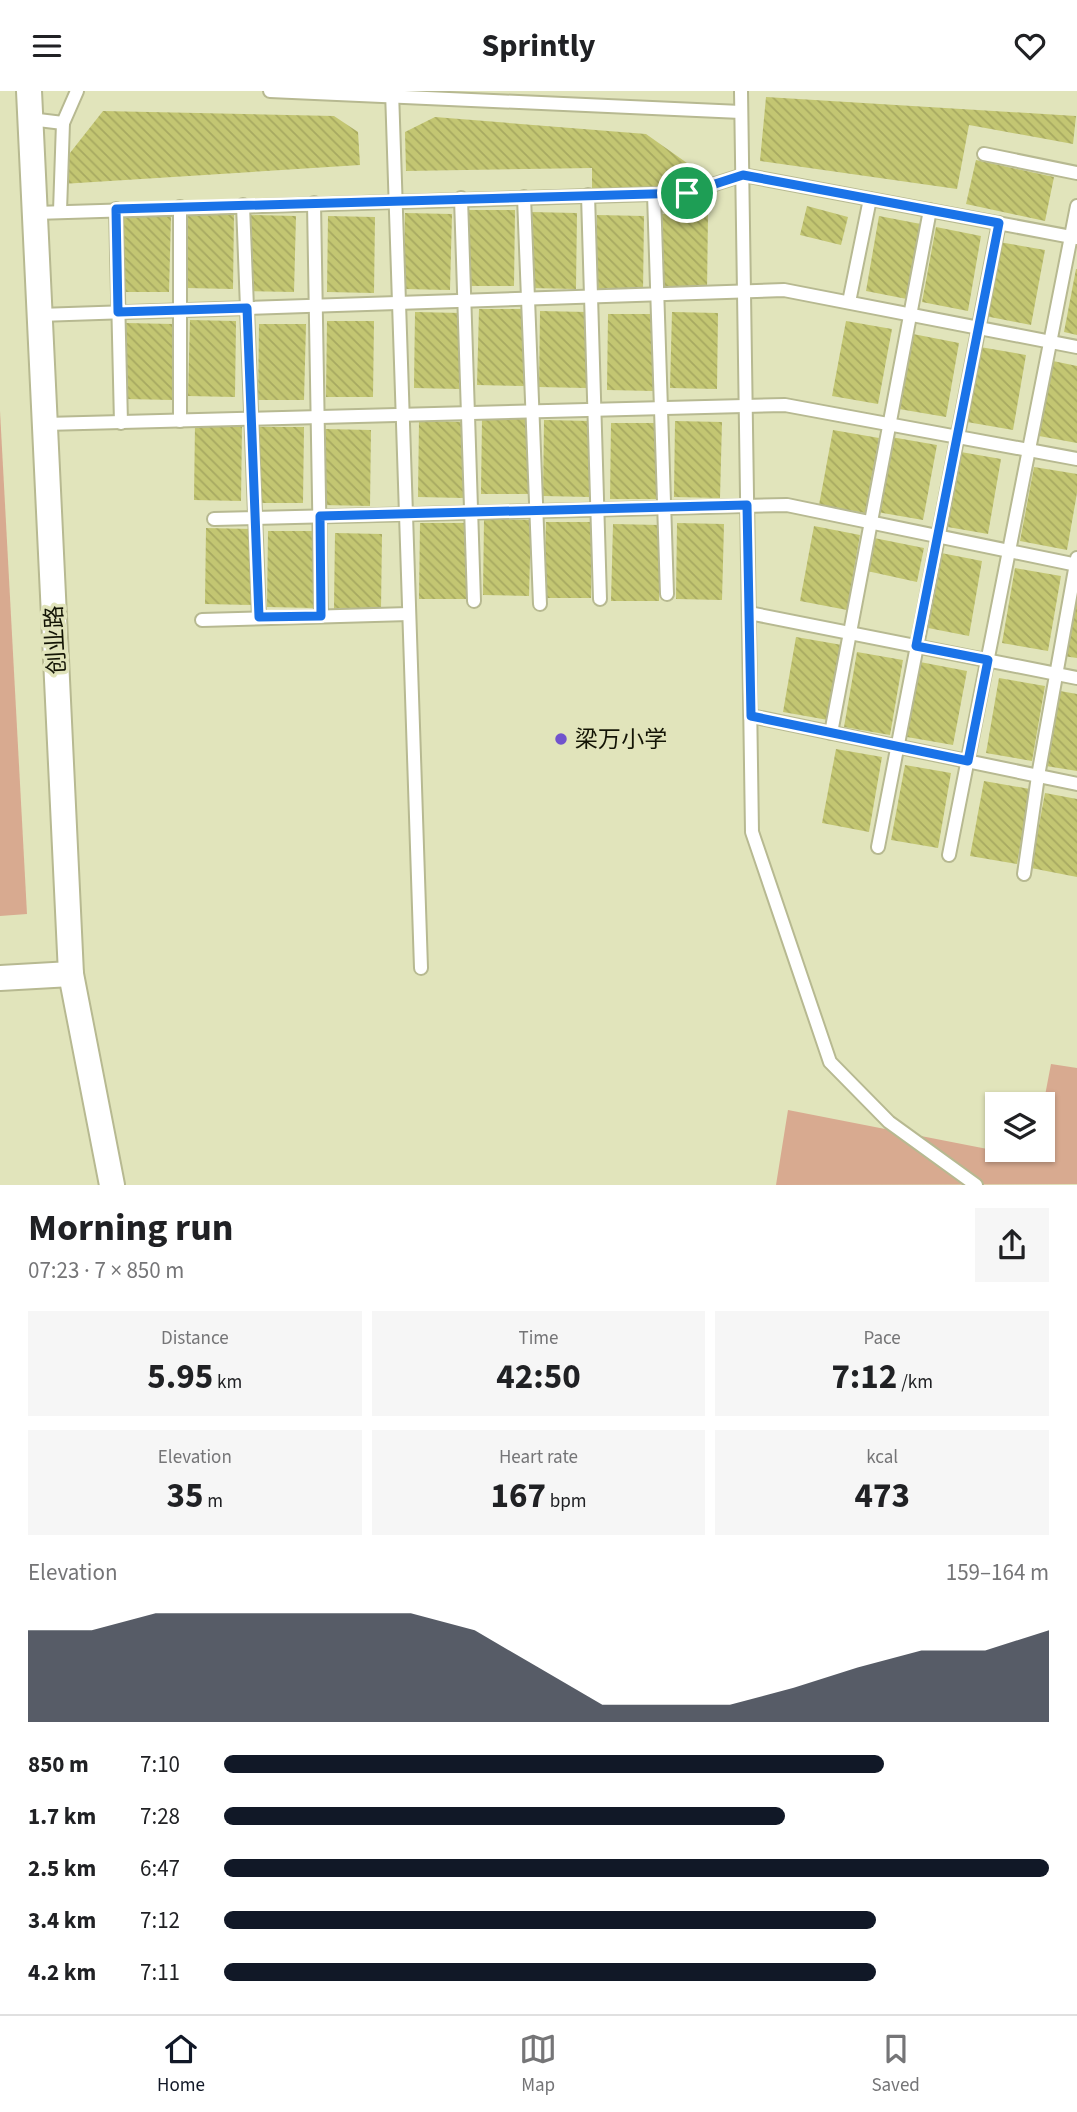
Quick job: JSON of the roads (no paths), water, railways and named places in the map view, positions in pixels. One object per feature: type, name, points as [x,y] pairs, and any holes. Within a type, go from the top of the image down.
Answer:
[{"type":"street","name":"创业路","points":[[29,91],[71,974],[112,1185]]},
{"type":"street","points":[[0,978],[71,974]]},
{"type":"lane","points":[[60,211],[63,123],[77,91]]},
{"type":"lane","points":[[270,91],[392,94],[741,112]]},
{"type":"lane","points":[[741,91],[752,832],[830,1062],[889,1122],[976,1185]]},
{"type":"lane","points":[[392,94],[421,968]]},
{"type":"lane","points":[[30,119],[63,123]]},
{"type":"lane","points":[[984,154],[1077,173]]},
{"type":"lane","points":[[35,213],[395,199],[687,193],[743,175],[1074,237]]},
{"type":"lane","points":[[654,194],[667,594]]},
{"type":"lane","points":[[588,195],[600,599]]},
{"type":"lane","points":[[524,197],[540,604]]},
{"type":"lane","points":[[461,198],[474,601]]},
{"type":"lane","points":[[849,302],[870,199]]},
{"type":"lane","points":[[314,203],[321,616]]},
{"type":"lane","points":[[243,205],[259,617]]},
{"type":"lane","points":[[949,855],[1050,341],[1074,237],[1077,206]]},
{"type":"lane","points":[[180,207],[180,421]]},
{"type":"lane","points":[[116,209],[121,422]]},
{"type":"lane","points":[[831,733],[930,210]]},
{"type":"lane","points":[[878,847],[999,223]]},
{"type":"lane","points":[[39,315],[784,290],[1077,347]]},
{"type":"lane","points":[[45,424],[785,405],[1077,459]]},
{"type":"lane","points":[[214,519],[787,505],[1077,563],[1055,674],[1024,874]]},
{"type":"lane","points":[[749,613],[1077,678]]},
{"type":"lane","points":[[202,619],[410,614]]},
{"type":"lane","points":[[751,716],[1077,784]]},
{"type":"place","name":"梁万小学","points":[[561,739]]}]
